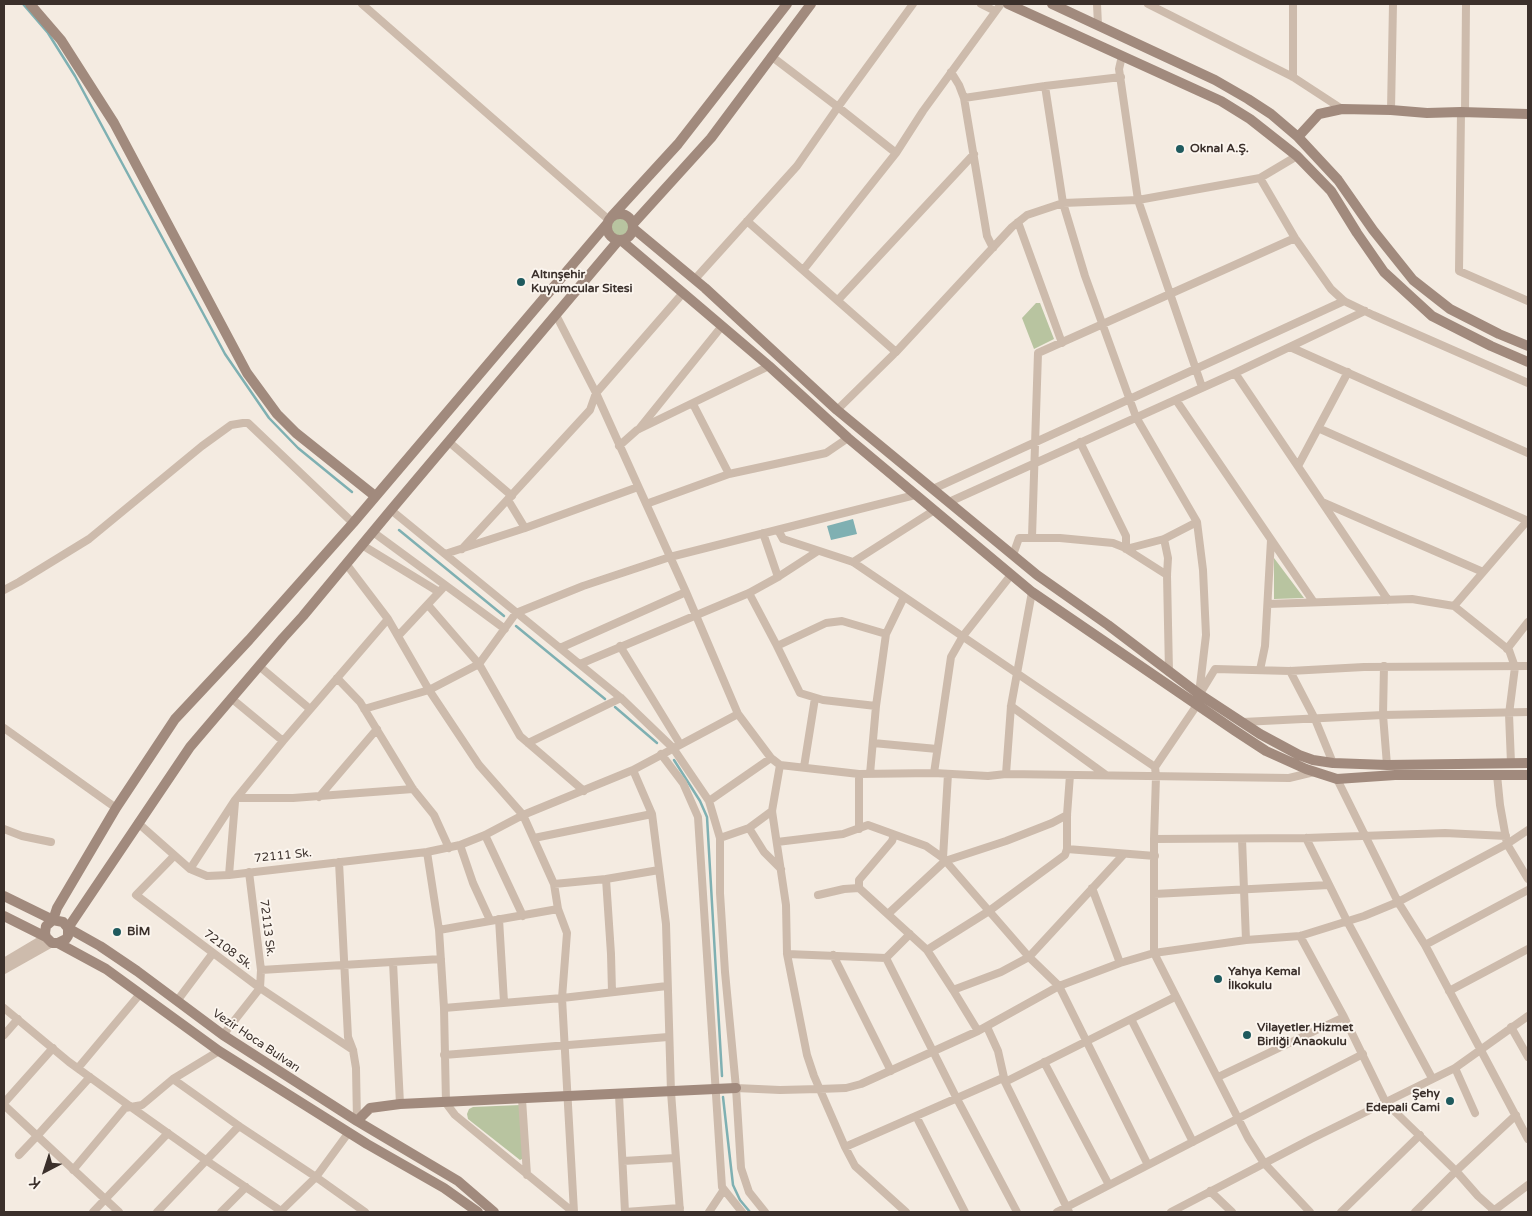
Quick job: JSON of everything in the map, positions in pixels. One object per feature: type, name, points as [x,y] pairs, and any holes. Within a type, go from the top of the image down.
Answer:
[{"type":"main road","points":[[30,4],[61,40],[114,123],[246,373],[276,414],[296,433],[375,496]]},
{"type":"main road","points":[[52,941],[44,933],[46,926],[53,920],[57,908],[116,808],[175,720],[353,523],[610,220],[678,144],[788,4]]},
{"type":"main road","points":[[52,941],[66,939],[68,928],[190,747],[347,564],[607,254],[620,241],[630,237],[642,215],[711,138],[811,4]]},
{"type":"main road","points":[[1008,4],[1221,101],[1250,119],[1297,156],[1330,191],[1356,233],[1384,272],[1432,316],[1491,346],[1528,362]]},
{"type":"main road","points":[[1052,4],[1215,80],[1271,114],[1298,137],[1338,180],[1373,230],[1413,280],[1450,309],[1499,334],[1528,346]]},
{"type":"main road","points":[[1298,137],[1319,114],[1342,109],[1427,113],[1528,114]]},
{"type":"main road","points":[[1528,763],[1333,764],[1313,760],[1293,752],[1260,734],[1199,694],[1012,555],[837,410],[694,279],[645,238],[634,227],[632,220],[625,215],[616,214],[610,220],[607,228],[610,236],[633,250],[769,366],[848,438],[933,511],[1032,592],[1266,750],[1306,769],[1336,779],[1366,776],[1528,776]]},
{"type":"main road","points":[[642,215],[640,230],[645,238]]},
{"type":"main road","points":[[607,254],[616,248],[622,247],[633,250]]},
{"type":"main road","name":"Vezir Hoca Bulvarı","points":[[4,896],[53,920],[63,922],[68,928],[100,946],[137,971],[223,1035],[357,1121],[458,1181],[494,1212]]},
{"type":"main road","points":[[4,916],[106,969],[219,1051],[349,1132],[444,1188],[474,1211]]},
{"type":"main road","points":[[357,1121],[370,1108],[400,1104],[736,1088]]},
{"type":"street","points":[[362,4],[610,220]]},
{"type":"street","points":[[694,279],[797,166],[913,4]]},
{"type":"street","points":[[981,4],[995,11]]},
{"type":"street","points":[[804,269],[896,153],[951,72],[1001,4]]},
{"type":"street","points":[[1098,4],[1098,25]]},
{"type":"street","points":[[1148,4],[1293,77],[1342,109]]},
{"type":"street","points":[[1293,4],[1293,77]]},
{"type":"street","points":[[1391,110],[1393,4]]},
{"type":"street","points":[[1466,4],[1459,271],[1528,301]]},
{"type":"street","points":[[771,56],[896,153]]},
{"type":"street","points":[[1122,56],[1119,64],[1138,200],[1202,387]]},
{"type":"street","points":[[951,72],[964,98],[987,236],[993,248]]},
{"type":"street","points":[[964,98],[1121,77]]},
{"type":"street","points":[[1045,86],[1063,203],[1085,276],[1136,417],[1197,522],[1203,570],[1206,635],[1199,694]]},
{"type":"street","points":[[838,300],[974,154]]},
{"type":"street","points":[[837,410],[896,352],[1018,222],[1035,211],[1063,203],[1138,200],[1260,178],[1297,156]]},
{"type":"street","points":[[1260,178],[1295,238],[1331,289],[1344,301],[1528,383]]},
{"type":"street","points":[[747,221],[804,269],[896,352]]},
{"type":"street","points":[[1018,222],[1062,342]]},
{"type":"street","points":[[1032,537],[1038,353],[1295,238]]},
{"type":"street","points":[[462,549],[590,410],[596,393],[683,293]]},
{"type":"street","points":[[933,489],[1344,301]]},
{"type":"street","points":[[949,502],[1235,373],[1365,311]]},
{"type":"street","points":[[556,315],[596,393],[686,592],[738,714],[771,758],[780,765],[859,774],[934,772],[988,776],[1006,774],[1289,778],[1315,771]]},
{"type":"street","points":[[620,446],[637,430],[722,326]]},
{"type":"street","points":[[1290,347],[1528,453]]},
{"type":"street","points":[[637,430],[769,366]]},
{"type":"street","points":[[1298,466],[1348,372]]},
{"type":"street","points":[[1235,373],[1388,600]]},
{"type":"street","points":[[1176,400],[1313,601]]},
{"type":"street","points":[[693,404],[729,474]]},
{"type":"street","points":[[4,590],[89,539],[202,446],[231,426],[243,423],[248,423],[353,523]]},
{"type":"street","points":[[1318,428],[1528,520],[1454,606]]},
{"type":"street","points":[[646,504],[729,474],[826,453],[848,438]]},
{"type":"street","points":[[449,442],[510,498],[525,528]]},
{"type":"street","points":[[1080,442],[1126,536],[1126,549]]},
{"type":"street","points":[[445,554],[525,528],[638,487]]},
{"type":"street","points":[[364,709],[429,690],[479,664],[516,613],[583,586],[670,557],[916,495]]},
{"type":"street","points":[[1322,502],[1483,572]]},
{"type":"street","points":[[391,510],[580,664],[676,746]]},
{"type":"street","points":[[853,562],[933,511]]},
{"type":"street","points":[[1126,549],[1164,539],[1197,522]]},
{"type":"street","points":[[778,530],[783,539],[853,562],[1155,767]]},
{"type":"street","points":[[373,532],[504,629]]},
{"type":"street","points":[[764,533],[778,577]]},
{"type":"street","points":[[1012,555],[1019,538],[1032,537],[1113,543],[1167,575]]},
{"type":"street","points":[[1164,539],[1168,558],[1169,672]]},
{"type":"street","points":[[1260,670],[1265,646],[1271,540]]},
{"type":"street","points":[[362,545],[439,592]]},
{"type":"street","points":[[580,664],[749,593],[818,551]]},
{"type":"street","points":[[347,564],[399,635],[429,690],[479,765],[523,816],[554,884],[558,909],[567,933],[562,998],[574,1212],[455,1115],[446,1103],[444,1008],[439,930],[426,852]]},
{"type":"street","points":[[934,772],[951,656],[963,636],[1011,575]]},
{"type":"street","points":[[399,635],[445,585]]},
{"type":"street","points":[[560,648],[686,592]]},
{"type":"street","points":[[1006,774],[1011,706],[1032,592]]},
{"type":"street","points":[[749,593],[800,693],[815,698],[876,706]]},
{"type":"street","points":[[870,774],[876,706],[886,634],[904,597]]},
{"type":"street","points":[[1268,604],[1412,599],[1454,606],[1507,648],[1515,667],[1509,714],[1512,763]]},
{"type":"street","points":[[428,605],[479,664],[520,736],[584,790]]},
{"type":"street","points":[[190,868],[236,799],[310,709],[388,619]]},
{"type":"street","points":[[777,646],[826,623],[842,621],[886,634]]},
{"type":"street","points":[[1507,648],[1528,622]]},
{"type":"street","points":[[620,646],[709,802],[720,838],[720,893],[741,1168],[749,1192],[765,1212]]},
{"type":"street","points":[[259,666],[310,709]]},
{"type":"street","points":[[1199,694],[1215,669],[1290,671],[1384,666],[1528,666]]},
{"type":"street","points":[[1384,666],[1383,715],[1387,765]]},
{"type":"street","points":[[1290,671],[1315,719],[1333,764]]},
{"type":"street","points":[[337,678],[364,709],[413,789],[434,816],[449,848]]},
{"type":"street","points":[[231,698],[283,741]]},
{"type":"street","points":[[528,743],[621,698]]},
{"type":"street","points":[[804,767],[815,698]]},
{"type":"street","points":[[1197,705],[1155,767],[1154,953],[1248,1138],[1264,1163],[1310,1212]]},
{"type":"street","points":[[1011,706],[1107,776]]},
{"type":"street","points":[[1243,722],[1383,715],[1509,714],[1528,712]]},
{"type":"street","name":"72111 Sk.","points":[[138,823],[174,856],[190,868],[207,876],[229,875],[449,848],[485,835],[523,816],[633,770],[738,714]]},
{"type":"street","points":[[4,728],[116,808]]},
{"type":"street","points":[[319,797],[377,729]]},
{"type":"street","points":[[873,743],[937,749]]},
{"type":"street","points":[[662,754],[683,783],[698,816],[723,1191],[742,1212]]},
{"type":"street","points":[[709,802],[771,758]]},
{"type":"street","points":[[780,765],[772,811],[786,905],[787,954],[807,1055],[819,1089],[845,1147],[856,1166],[906,1212]]},
{"type":"street","points":[[619,1095],[625,1212],[680,1210],[668,1038],[666,924],[652,814],[633,770]]},
{"type":"street","points":[[859,774],[859,829]]},
{"type":"street","points":[[944,859],[948,774]]},
{"type":"street","points":[[926,950],[988,911],[1065,855],[1067,849],[1070,775]]},
{"type":"street","points":[[1497,775],[1500,805],[1507,840],[1528,879]]},
{"type":"street","points":[[1336,779],[1366,835],[1398,902],[1425,945],[1528,1139]]},
{"type":"street","points":[[236,799],[319,797],[413,789]]},
{"type":"street","points":[[229,875],[236,799]]},
{"type":"street","points":[[720,838],[749,828],[772,811]]},
{"type":"street","points":[[534,838],[652,814]]},
{"type":"street","points":[[888,914],[944,859],[1006,841],[1067,815]]},
{"type":"street","points":[[777,842],[843,834],[868,825],[926,846],[944,859],[1029,957],[1060,986],[1148,1165]]},
{"type":"street","points":[[749,828],[764,852],[780,869]]},
{"type":"street","points":[[4,829],[22,836],[51,842]]},
{"type":"street","points":[[736,1088],[780,1090],[854,1086],[987,1027],[1060,986],[1120,963],[1154,953],[1246,940],[1300,936],[1364,916],[1398,902],[1528,830]]},
{"type":"street","points":[[1154,839],[1306,838],[1445,833],[1507,840]]},
{"type":"street","points":[[485,835],[523,916]]},
{"type":"street","points":[[859,888],[859,880],[892,841],[894,835]]},
{"type":"street","points":[[1306,838],[1347,921],[1432,1078]]},
{"type":"street","points":[[1242,839],[1246,940]]},
{"type":"street","points":[[460,845],[473,883],[490,920]]},
{"type":"street","points":[[1067,849],[1155,856]]},
{"type":"street","points":[[953,990],[980,981],[1029,957],[1124,854]]},
{"type":"street","name":"72108 Sk.","points":[[174,856],[136,895],[260,988],[353,1050]]},
{"type":"street","points":[[339,862],[348,1037],[353,1050],[356,1068],[357,1121]]},
{"type":"street","points":[[554,884],[606,879],[659,870]]},
{"type":"street","name":"72113 Sk.","points":[[249,872],[262,970],[260,988]]},
{"type":"street","points":[[606,879],[612,992]]},
{"type":"street","points":[[1154,894],[1329,886]]},
{"type":"street","points":[[818,895],[844,889],[859,888],[926,950],[978,1031]]},
{"type":"street","points":[[1092,888],[1120,963]]},
{"type":"street","points":[[1425,945],[1528,890]]},
{"type":"street","points":[[439,930],[558,909]]},
{"type":"street","points":[[499,919],[504,1002]]},
{"type":"street","points":[[787,954],[886,958],[910,934]]},
{"type":"street","points":[[1300,936],[1344,1017],[1386,1103],[1456,1171],[1494,1212],[1528,1185]]},
{"type":"street","points":[[4,962],[52,941]]},
{"type":"street","points":[[4,970],[52,941]]},
{"type":"street","points":[[1449,991],[1528,949]]},
{"type":"street","points":[[177,1001],[213,953]]},
{"type":"street","points":[[833,955],[891,1071]]},
{"type":"street","points":[[886,958],[956,1097],[1017,1212]]},
{"type":"street","points":[[262,970],[441,959]]},
{"type":"street","points":[[393,962],[400,1104]]},
{"type":"street","points":[[444,1008],[562,998],[667,986]]},
{"type":"street","points":[[223,1035],[260,988]]},
{"type":"street","points":[[78,1068],[140,994]]},
{"type":"street","points":[[845,1147],[956,1097],[1004,1080],[1044,1062],[1176,996]]},
{"type":"street","points":[[4,1008],[90,1077],[280,1212],[316,1177],[349,1132]]},
{"type":"street","points":[[1171,1212],[1264,1163],[1455,1068],[1528,1016]]},
{"type":"street","points":[[1218,1077],[1344,1017]]},
{"type":"street","points":[[4,1036],[18,1019]]},
{"type":"street","points":[[1131,1019],[1193,1142]]},
{"type":"street","points":[[987,1027],[998,1051],[1004,1080],[1068,1210]]},
{"type":"street","points":[[1511,1027],[1528,1058]]},
{"type":"street","points":[[444,1055],[668,1038]]},
{"type":"street","points":[[54,1048],[4,1104],[119,1212]]},
{"type":"street","points":[[73,1170],[125,1108],[142,1105],[173,1079],[219,1051]]},
{"type":"street","points":[[1057,1212],[1068,1210],[1109,1185],[1363,1054]]},
{"type":"street","points":[[1044,1062],[1109,1185]]},
{"type":"street","points":[[1455,1068],[1475,1113]]},
{"type":"street","points":[[18,1155],[90,1077]]},
{"type":"street","points":[[173,1079],[366,1212]]},
{"type":"street","points":[[522,1099],[527,1174]]},
{"type":"street","points":[[1415,1212],[1516,1115]]},
{"type":"street","points":[[916,1116],[965,1212]]},
{"type":"street","points":[[158,1212],[239,1126]]},
{"type":"street","points":[[93,1212],[168,1133]]},
{"type":"street","points":[[1341,1212],[1420,1135]]},
{"type":"street","points":[[622,1161],[675,1158]]},
{"type":"street","points":[[222,1212],[246,1187]]},
{"type":"street","points":[[709,1212],[723,1191]]},
{"type":"street","points":[[1210,1192],[1232,1212]]},
{"type":"street","points":[[348,1212],[354,1205]]},
{"type":"green space","points":[[620,217],[627,220],[630,227],[627,234],[620,237],[613,234],[610,227],[613,220]]},
{"type":"green space","points":[[1036,303],[1040,303],[1054,339],[1034,349],[1022,318]]},
{"type":"green space","points":[[1274,558],[1304,598],[1274,599]]},
{"type":"green space","points":[[520,1105],[524,1158],[520,1160],[468,1119],[467,1114],[469,1109],[473,1107]]},
{"type":"water","points":[[853,519],[857,534],[831,540],[827,526]]},
{"type":"waterway","points":[[23,4],[48,33],[75,76],[225,354],[269,418],[298,448],[352,492]]},
{"type":"waterway","points":[[399,530],[504,616]]},
{"type":"waterway","points":[[516,626],[605,699]]},
{"type":"waterway","points":[[615,707],[657,743]]},
{"type":"waterway","points":[[674,760],[700,801],[707,817],[722,1076]]},
{"type":"waterway","points":[[723,1097],[733,1185],[740,1200],[750,1212]]},
{"type":"place","name":"Oknal A.Ş.","points":[[1180,149]]},
{"type":"place","name":"Altınşehir Kuyumcular Sitesi","points":[[521,282]]},
{"type":"place","name":"BİM","points":[[117,932]]},
{"type":"place","name":"Yahya Kemal İlkokulu","points":[[1218,979]]},
{"type":"place","name":"Vilayetler Hizmet Birliği Anaokulu","points":[[1247,1035]]},
{"type":"place","name":"Şehy Edepali Cami","points":[[1450,1101]]}]
